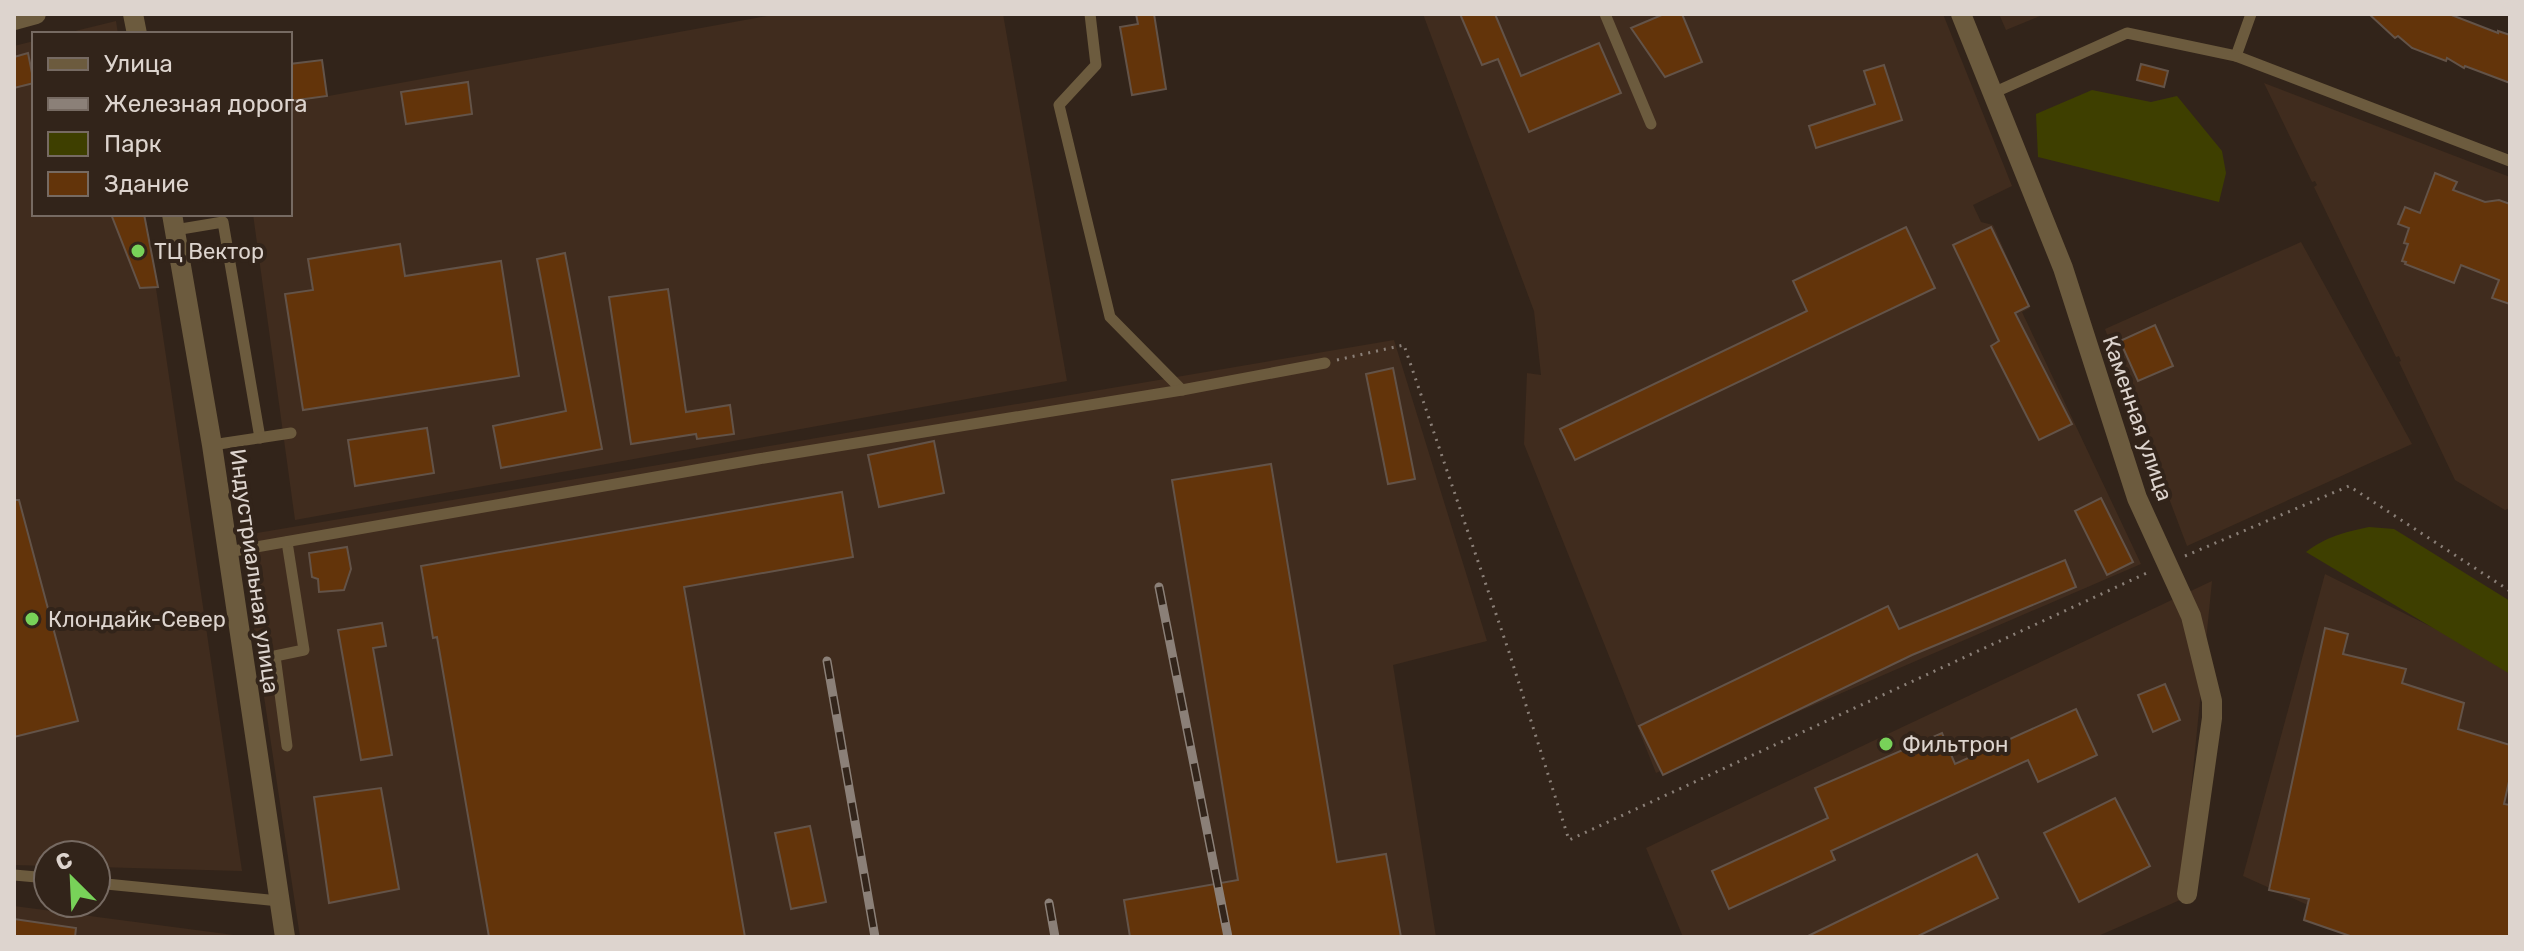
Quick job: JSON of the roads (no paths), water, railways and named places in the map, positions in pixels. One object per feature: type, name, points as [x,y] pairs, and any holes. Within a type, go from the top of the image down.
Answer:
[{"type":"street","points":[[14,20],[36,14]]},
{"type":"street","name":"Каменная улица","points":[[1961,14],[2063,268],[2137,498],[2191,616],[2212,701],[2187,894]]},
{"type":"street","name":"Индустриальная улица","points":[[173,222],[212,445],[285,937]]},
{"type":"lane","points":[[1090,14],[1096,65],[1059,105],[1110,317],[1182,390]]},
{"type":"lane","points":[[1605,14],[1651,124]]},
{"type":"lane","points":[[2236,56],[2251,14]]},
{"type":"lane","points":[[1993,93],[2127,33],[2236,56],[2510,161]]},
{"type":"lane","points":[[173,222],[223,222],[260,438]]},
{"type":"lane","points":[[228,552],[1325,363]]},
{"type":"lane","points":[[212,445],[291,433]]},
{"type":"lane","points":[[287,542],[304,650],[275,656],[287,746]]},
{"type":"lane","points":[[112,885],[279,901]]},
{"type":"railway","points":[[1159,587],[1228,937]]},
{"type":"railway","points":[[827,661],[875,937]]},
{"type":"railway","points":[[1049,903],[1055,937]]},
{"type":"place","name":"ТЦ Вектор","points":[[138,251]]},
{"type":"place","name":"Клондайк-Север","points":[[32,619]]},
{"type":"place","name":"Фильтрон","points":[[1886,744]]}]
